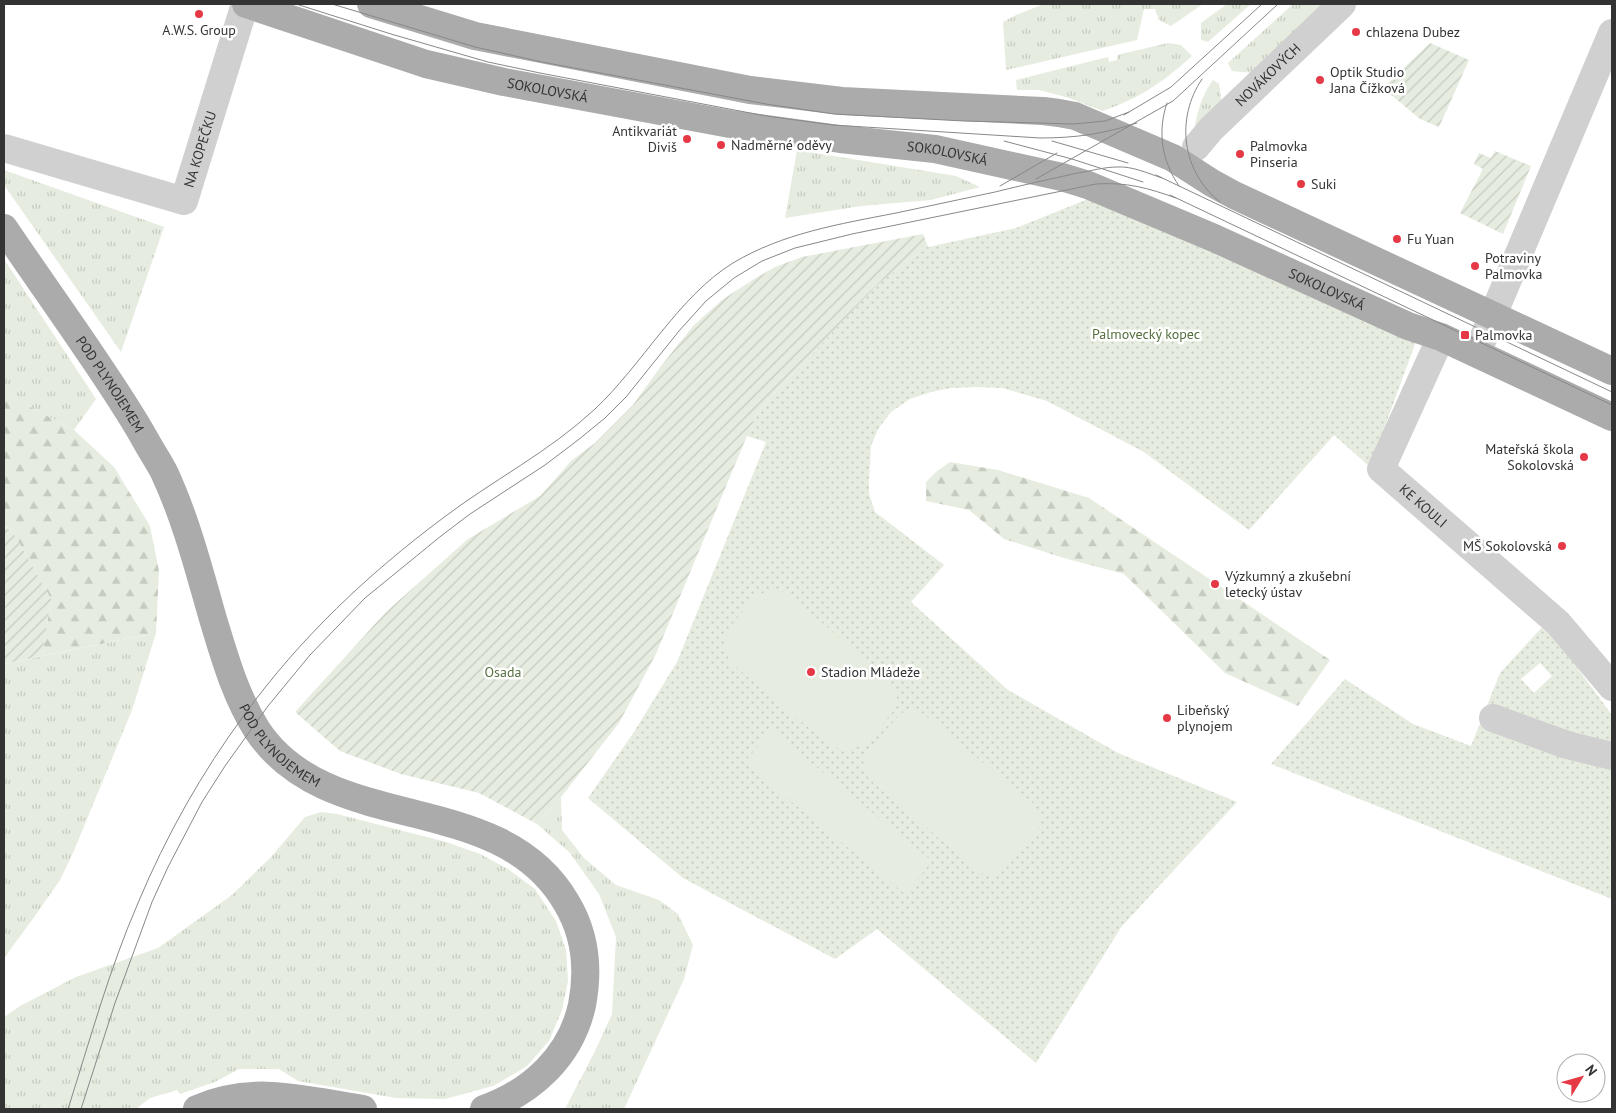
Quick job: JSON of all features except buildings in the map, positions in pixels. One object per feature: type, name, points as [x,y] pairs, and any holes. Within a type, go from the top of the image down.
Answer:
[{"type":"main road","points":[[371,4],[475,36],[750,90],[842,101],[1034,111],[1074,116],[1173,158],[1234,195],[1612,371]]},
{"type":"main road","name":"SOKOLOVSKÁ","points":[[245,6],[426,64],[474,75],[730,124],[840,139],[935,149],[1062,177],[1088,185],[1214,238],[1408,326],[1441,336],[1612,417]]},
{"type":"main road","name":"POD PLYNOJEMEM","points":[[4,228],[124,402],[164,471],[188,534],[229,674],[243,705],[267,743],[299,772],[337,791],[368,802],[473,830],[519,852],[543,872],[563,896],[570,908],[582,939],[585,969],[581,1010],[572,1034],[559,1056],[538,1078],[506,1100],[484,1109]]},
{"type":"main road","points":[[197,1109],[228,1098],[272,1095],[363,1109]]},
{"type":"street","name":"NOVÁKOVÝCH","points":[[1196,148],[1211,129],[1342,4]]},
{"type":"street","name":"NA KOPEČKU","points":[[4,148],[184,201],[245,6]]},
{"type":"street","points":[[1477,353],[1612,33]]},
{"type":"street","name":"KE KOULI","points":[[1441,336],[1381,469],[1558,623],[1612,687]]},
{"type":"street","points":[[1494,718],[1567,745],[1612,756]]},
{"type":"green space","points":[[1044,4],[1203,4],[1171,26],[1159,20],[1155,9],[1144,9],[1137,40],[1006,70],[1003,22]]},
{"type":"green space","points":[[1227,4],[1251,4],[1208,42],[1201,40],[1201,23]]},
{"type":"green space","points":[[1293,4],[1323,4],[1252,73],[1232,71],[1228,63]]},
{"type":"green space","points":[[1168,43],[1181,45],[1192,56],[1171,74],[1140,95],[1103,111],[1066,97],[1039,90],[1017,90],[1016,80],[1108,57],[1109,62],[1117,60],[1117,55]]},
{"type":"green space","points":[[1430,43],[1469,60],[1439,127],[1420,119],[1383,88]]},
{"type":"green space","points":[[1213,80],[1219,84],[1222,103],[1198,127],[1195,126],[1201,102]]},
{"type":"green space","points":[[797,150],[956,176],[980,187],[931,200],[861,206],[785,218]]},
{"type":"green space","points":[[1495,151],[1531,166],[1503,234],[1460,213],[1483,169],[1474,164],[1479,153],[1491,158]]},
{"type":"green space","points":[[4,170],[164,227],[121,352],[4,185]]},
{"type":"green space","name":"Palmovecký kopec","points":[[1093,197],[1418,336],[1370,467],[1334,435],[1249,530],[1144,452],[1047,401],[1002,388],[951,388],[931,392],[910,399],[891,412],[878,429],[871,446],[869,480],[869,494],[875,512],[944,565],[911,602],[1008,690],[1118,753],[1237,802],[1122,926],[1036,1063],[877,929],[835,959],[683,878],[588,798],[634,732],[677,662],[766,442],[747,436],[757,412],[877,285],[928,247],[1016,228]]},
{"type":"green space","name":"Osada","points":[[923,234],[928,247],[877,285],[757,412],[656,654],[619,723],[561,797],[537,824],[479,793],[401,774],[340,751],[295,712],[386,612],[468,539],[540,496],[572,460],[595,443],[633,405],[693,326],[722,300],[775,267],[802,257]]},
{"type":"green space","points":[[4,259],[96,399],[74,430],[4,393]]},
{"type":"green space","points":[[4,393],[74,430],[114,467],[150,526],[159,571],[156,633],[42,656],[51,599],[13,532],[4,525]]},
{"type":"green space","points":[[950,462],[998,470],[1089,498],[1330,660],[1298,706],[1225,673],[1124,574],[1004,539],[969,510],[926,501],[926,482]]},
{"type":"green space","points":[[4,526],[13,532],[51,599],[42,656],[4,664]]},
{"type":"green space","name":"Stadion Mládeže","points":[[771,589],[788,593],[890,682],[897,698],[892,713],[865,744],[850,750],[833,748],[730,662],[724,647],[728,629],[755,597]]},
{"type":"green space","points":[[1545,624],[1612,715],[1612,899],[1271,764],[1345,679],[1413,724],[1471,746],[1500,673]],"holes":[[[1540,663],[1552,676],[1534,693],[1521,679]]]},
{"type":"green space","points":[[156,633],[132,710],[73,853],[60,880],[4,958],[4,664]]},
{"type":"green space","points":[[916,708],[1034,804],[1040,817],[1038,830],[1006,868],[994,874],[980,873],[870,780],[864,769],[863,756],[901,713]]},
{"type":"green space","points":[[771,730],[932,861],[905,894],[744,763]]},
{"type":"green space","points":[[561,797],[562,830],[584,858],[616,885],[659,900],[678,914],[693,945],[684,979],[624,1109],[565,1109],[612,1014],[616,937],[599,894],[570,853],[537,824]]},
{"type":"green space","points":[[321,812],[337,814],[446,842],[480,854],[508,869],[535,889],[556,921],[566,950],[568,981],[562,1010],[549,1041],[526,1067],[493,1086],[445,1099],[396,1098],[298,1081],[279,1069],[239,1069],[215,1082],[180,1094],[177,1090],[150,1098],[136,1109],[4,1109],[4,1017],[20,1006],[76,977],[158,948],[232,895],[272,856],[305,817]]},
{"type":"tram line","points":[[296,4],[488,62],[766,116],[833,125],[1040,138],[1089,135],[1137,123]]},
{"type":"tram line","points":[[332,4],[475,47],[542,62],[766,104],[834,114],[964,121],[1074,124],[1105,121],[1129,112]]},
{"type":"tram line","points":[[1124,115],[1171,87],[1262,4]]},
{"type":"tram line","points":[[1036,179],[1173,101],[1278,4]]},
{"type":"tram line","points":[[1202,79],[1193,95],[1188,111],[1187,144],[1190,160],[1197,176],[1207,190],[1220,202]]},
{"type":"tram line","points":[[1167,103],[1162,125],[1163,146],[1169,167],[1179,186]]},
{"type":"tram line","points":[[1004,141],[1072,159],[1143,182]]},
{"type":"tram line","points":[[1052,141],[1128,163]]},
{"type":"tram line","points":[[1000,186],[1057,153]]},
{"type":"tram line","points":[[68,1109],[109,979],[128,928],[160,853],[214,759],[266,686],[336,608],[415,539],[462,504],[559,439],[595,409],[629,372],[678,312],[713,277],[733,263],[772,244],[833,226],[1107,168],[1123,167],[1140,170],[1162,178]]},
{"type":"tram line","points":[[1156,175],[1612,392]]},
{"type":"tram line","points":[[81,1109],[115,1003],[152,902],[168,867],[202,802],[268,706],[310,655],[365,598],[470,514],[545,465],[605,418],[626,397],[679,331],[706,301],[734,278],[762,261],[795,248],[852,234],[1096,184],[1118,184],[1137,187],[1176,198]]},
{"type":"tram line","points":[[1170,195],[1612,405]]},
{"type":"place","name":"A.W.S. Group","points":[[199,14]]},
{"type":"place","name":"chlazena Dubez","points":[[1356,32]]},
{"type":"place","name":"Optik Studio Jana Čížková","points":[[1320,80]]},
{"type":"place","name":"Antikvariát Diviš","points":[[687,139]]},
{"type":"place","name":"Nadměrné oděvy","points":[[721,145]]},
{"type":"place","name":"Palmovka Pinseria","points":[[1240,154]]},
{"type":"place","name":"Suki","points":[[1301,184]]},
{"type":"place","name":"Fu Yuan","points":[[1397,239]]},
{"type":"place","name":"Potraviny Palmovka","points":[[1475,266]]},
{"type":"place","name":"Palmovka","points":[[1465,335]]},
{"type":"place","name":"Mateřská škola Sokolovská","points":[[1584,457]]},
{"type":"place","name":"MŠ Sokolovská","points":[[1562,546]]},
{"type":"place","name":"Výzkumný a zkušební letecký ústav","points":[[1215,584]]},
{"type":"place","name":"Stadion Mládeže","points":[[811,672]]},
{"type":"place","name":"Libeňský plynojem","points":[[1167,718]]}]
